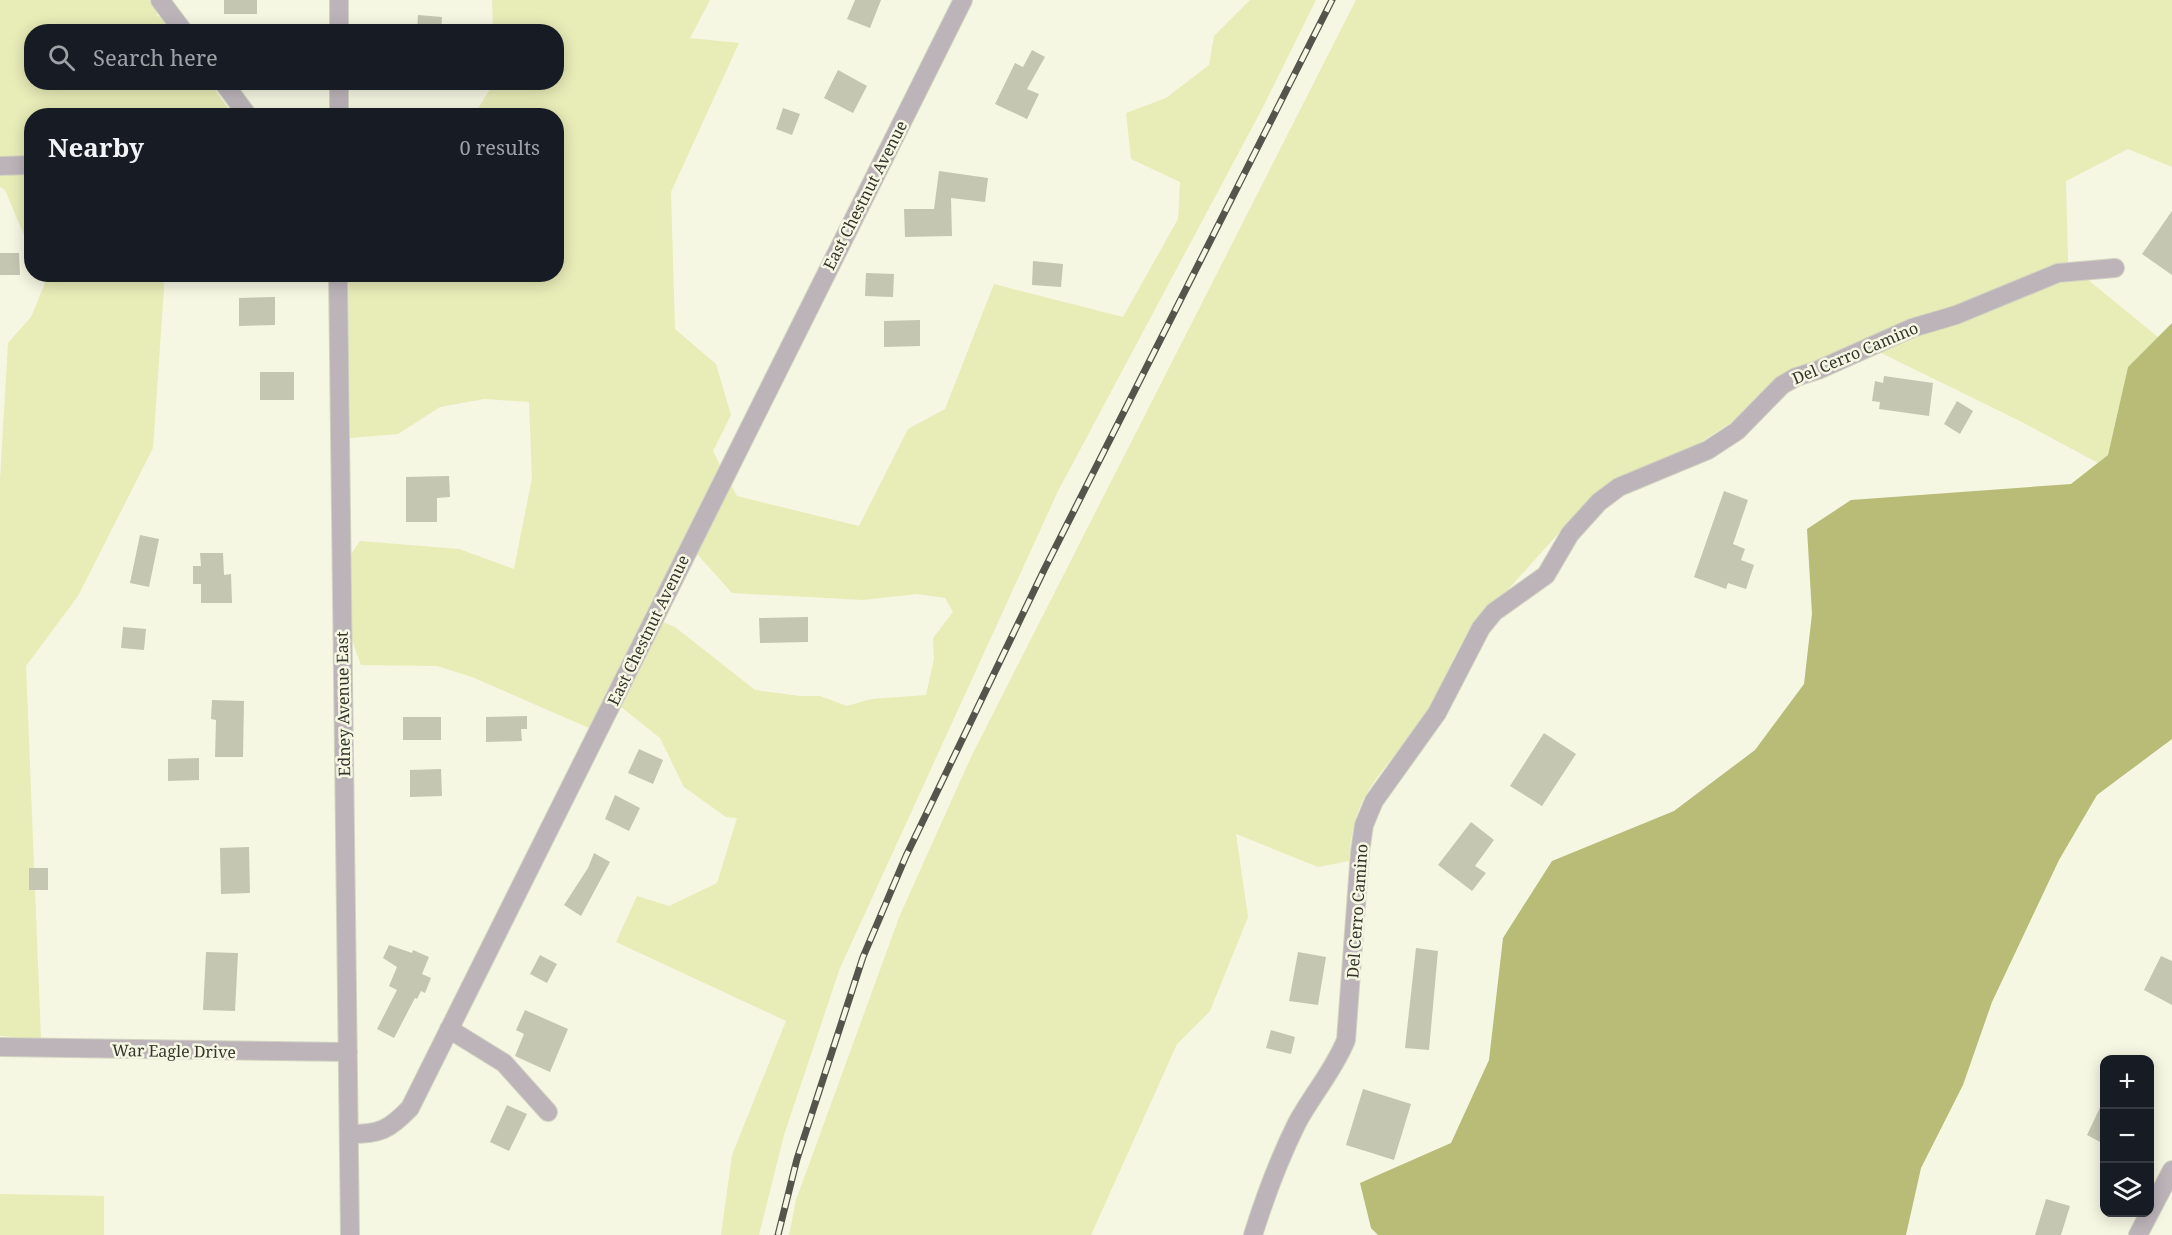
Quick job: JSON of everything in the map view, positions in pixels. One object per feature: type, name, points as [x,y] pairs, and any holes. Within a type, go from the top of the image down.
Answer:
[{"type":"street","points":[[339,0],[339,24]]},
{"type":"street","name":"East Chestnut Avenue","points":[[350,1134],[370,1134],[390,1128],[410,1108],[963,0]]},
{"type":"street","points":[[164,3],[178,24]]},
{"type":"street","points":[[229,90],[242,108]]},
{"type":"street","points":[[339,90],[339,108]]},
{"type":"street","points":[[0,166],[24,165]]},
{"type":"street","name":"Del Cerro Camino","points":[[1253,1235],[1270,1183],[1298,1122],[1340,1055],[1346,1040],[1364,825],[1374,801],[1437,713],[1481,628],[1494,612],[1546,575],[1570,534],[1599,502],[1618,487],[1708,450],[1737,430],[1782,385],[1796,377],[1818,370],[1912,328],[1956,315],[2058,273],[2115,268]]},
{"type":"street","name":"Edney Avenue East","points":[[338,282],[350,1134]]},
{"type":"street","points":[[449,1029],[504,1063],[548,1112]]},
{"type":"street","name":"War Eagle Drive","points":[[0,1047],[348,1052]]},
{"type":"street","points":[[350,1134],[350,1235]]},
{"type":"street","points":[[2138,1235],[2172,1170]]},
{"type":"shaded area","points":[[0,0],[149,0],[157,11],[157,16],[161,17],[166,24],[24,24],[24,90],[215,90],[228,108],[24,108],[24,156],[0,158]]},
{"type":"shaded area","points":[[492,0],[710,0],[690,38],[739,43],[671,192],[675,329],[716,364],[731,415],[713,451],[720,465],[589,728],[472,677],[437,666],[361,665],[352,640],[351,554],[360,541],[459,549],[514,569],[532,478],[529,402],[484,399],[440,407],[398,434],[350,438],[348,282],[564,282],[564,108],[478,108],[490,90],[564,90],[564,24],[493,24]]},
{"type":"shaded area","points":[[1250,0],[1316,0],[1262,109],[1058,491],[840,968],[784,1135],[759,1235],[721,1235],[732,1155],[786,1021],[616,942],[637,896],[669,906],[717,883],[737,818],[726,817],[684,787],[660,738],[621,707],[663,622],[675,627],[755,690],[800,696],[820,696],[847,706],[871,699],[926,695],[934,659],[933,638],[953,612],[945,598],[917,594],[863,600],[732,593],[697,554],[731,485],[737,496],[859,526],[908,429],[945,409],[994,284],[1123,317],[1178,219],[1180,182],[1131,159],[1126,113],[1166,98],[1209,65],[1214,36]]},
{"type":"shaded area","points":[[1356,0],[2172,0],[2172,167],[2128,149],[2066,181],[2068,263],[2054,265],[1953,307],[1907,320],[1814,362],[1790,370],[1774,380],[1732,422],[1695,446],[1612,481],[1592,496],[1504,594],[1478,618],[1460,646],[1429,708],[1364,798],[1353,829],[1349,861],[1318,867],[1236,834],[1248,917],[1210,1011],[1177,1044],[1091,1235],[789,1235],[796,1200],[900,915],[971,757]]},
{"type":"shaded area","points":[[24,173],[24,235],[5,190],[0,187],[0,175]]},
{"type":"shaded area","points":[[2087,279],[2158,337],[2128,367],[2108,455],[2098,463],[2018,420],[1879,352],[2061,281]]},
{"type":"shaded area","points":[[164,282],[164,289],[153,448],[78,596],[26,666],[41,1039],[0,1036],[0,480],[8,343],[31,317],[45,283]]},
{"type":"shaded area","points":[[2172,323],[2172,739],[2097,795],[2059,860],[1992,1002],[1963,1085],[1921,1168],[1906,1235],[1378,1235],[1371,1228],[1360,1183],[1451,1143],[1489,1060],[1503,938],[1552,861],[1674,811],[1755,750],[1804,684],[1812,614],[1807,529],[1851,500],[2071,484],[2108,455],[2128,367]]},
{"type":"shaded area","points":[[0,1194],[104,1196],[104,1235],[0,1235]]},
{"type":"building","points":[[224,0],[257,0],[257,14],[224,14]]},
{"type":"building","points":[[855,0],[881,0],[870,28],[847,19]]},
{"type":"building","points":[[418,15],[442,17],[442,24],[417,24]]},
{"type":"building","points":[[1032,50],[1045,57],[1027,89],[1039,94],[1027,119],[995,104],[1015,63],[1023,67]]},
{"type":"building","points":[[838,70],[867,86],[853,113],[824,98]]},
{"type":"building","points":[[783,108],[800,114],[792,135],[776,129]]},
{"type":"building","points":[[939,171],[988,178],[985,202],[951,198],[952,236],[905,237],[904,209],[934,209]]},
{"type":"building","points":[[2172,211],[2172,275],[2142,254]]},
{"type":"building","points":[[0,253],[19,253],[20,275],[0,275]]},
{"type":"building","points":[[1033,261],[1063,264],[1061,287],[1032,285]]},
{"type":"building","points":[[866,273],[894,274],[893,297],[865,296]]},
{"type":"building","points":[[275,297],[275,325],[239,326],[239,298]]},
{"type":"building","points":[[920,320],[920,346],[884,347],[884,321]]},
{"type":"building","points":[[260,372],[294,372],[294,400],[260,400]]},
{"type":"building","points":[[1884,376],[1933,383],[1929,416],[1879,409],[1880,402],[1872,401],[1875,381],[1883,383]]},
{"type":"building","points":[[1957,401],[1973,411],[1960,434],[1944,424]]},
{"type":"building","points":[[449,476],[450,497],[437,498],[437,522],[406,522],[406,477]]},
{"type":"building","points":[[1724,491],[1748,500],[1733,544],[1745,549],[1741,560],[1754,565],[1746,589],[1728,583],[1726,589],[1694,577]]},
{"type":"building","points":[[140,535],[159,539],[149,587],[130,583]]},
{"type":"building","points":[[200,553],[223,553],[224,575],[231,574],[232,603],[201,603],[201,584],[193,584],[193,566],[201,566]]},
{"type":"building","points":[[808,617],[808,642],[760,643],[759,618]]},
{"type":"building","points":[[123,627],[146,629],[144,650],[121,648]]},
{"type":"building","points":[[212,700],[244,701],[243,757],[215,757],[216,720],[211,719]]},
{"type":"building","points":[[527,716],[527,729],[521,729],[522,741],[486,742],[486,717]]},
{"type":"building","points":[[403,717],[441,717],[441,740],[403,740]]},
{"type":"building","points":[[1544,733],[1576,754],[1542,806],[1510,786]]},
{"type":"building","points":[[639,749],[663,760],[653,784],[628,773]]},
{"type":"building","points":[[199,758],[199,780],[168,781],[168,759]]},
{"type":"building","points":[[441,769],[442,796],[410,797],[410,770]]},
{"type":"building","points":[[615,795],[640,808],[629,831],[605,819]]},
{"type":"building","points":[[1471,822],[1494,840],[1475,866],[1486,873],[1472,891],[1438,865]]},
{"type":"building","points":[[249,847],[250,893],[221,894],[220,848]]},
{"type":"building","points":[[594,853],[610,862],[581,916],[564,905],[588,868]]},
{"type":"building","points":[[29,868],[48,868],[48,890],[29,890]]},
{"type":"building","points":[[389,945],[412,953],[413,950],[429,957],[422,974],[431,978],[425,993],[421,991],[417,999],[415,998],[394,1038],[377,1029],[397,990],[389,986],[397,967],[383,958]]},
{"type":"building","points":[[1416,948],[1438,951],[1429,1050],[1405,1048]]},
{"type":"building","points":[[206,952],[238,953],[235,1011],[203,1010]]},
{"type":"building","points":[[1298,952],[1326,957],[1318,1005],[1289,1001]]},
{"type":"building","points":[[540,955],[557,964],[547,983],[530,974]]},
{"type":"building","points":[[2161,956],[2172,961],[2172,1005],[2144,990]]},
{"type":"building","points":[[525,1010],[568,1029],[550,1072],[515,1056],[524,1034],[516,1030]]},
{"type":"building","points":[[1271,1030],[1295,1037],[1291,1054],[1266,1048]]},
{"type":"building","points":[[1363,1089],[1411,1104],[1394,1160],[1346,1145]]},
{"type":"building","points":[[507,1105],[527,1114],[509,1151],[490,1142]]},
{"type":"building","points":[[2100,1107],[2100,1142],[2087,1135]]},
{"type":"building","points":[[2046,1199],[2070,1206],[2061,1235],[2035,1235]]},
{"type":"railway","points":[[778,1235],[797,1159],[863,957],[906,856],[1044,570],[1332,0]]}]
